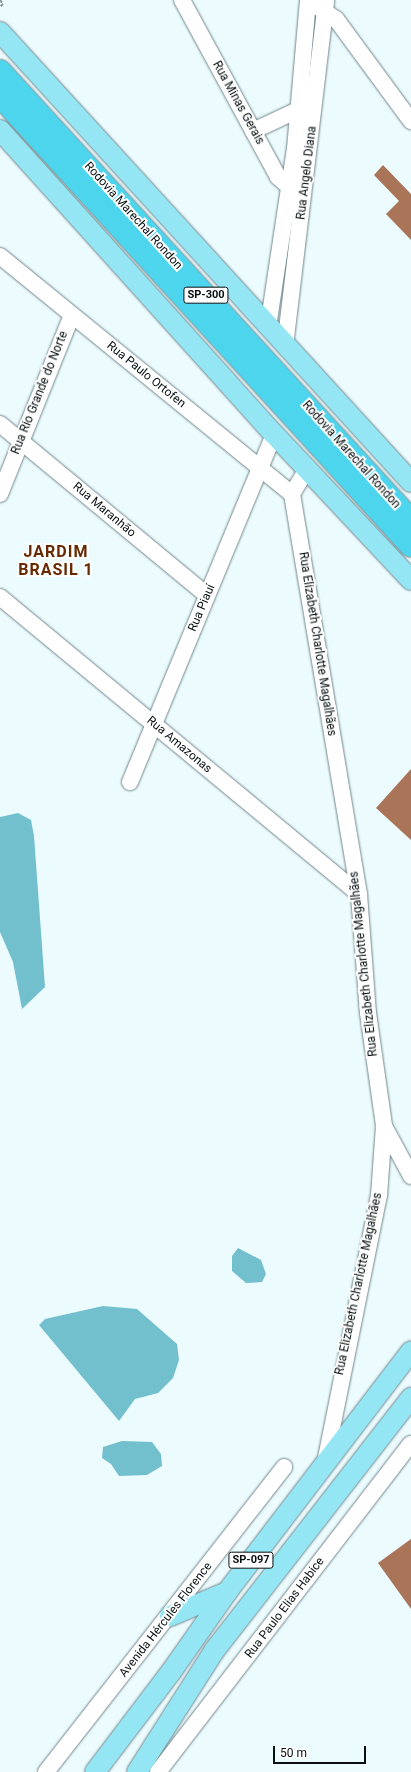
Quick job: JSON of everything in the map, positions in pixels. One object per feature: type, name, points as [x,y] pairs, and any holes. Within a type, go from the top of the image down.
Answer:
[{"type":"highway","name":"Rodovia Marechal Rondon","points":[[0,70],[411,520]]},
{"type":"highway","name":"Rodovia Marechal Rondon","points":[[0,96],[411,546]]},
{"type":"main road","points":[[0,32],[285,346],[411,482]]},
{"type":"main road","points":[[0,130],[274,434],[411,580]]},
{"type":"main road","name":"SP-097","points":[[95,1772],[171,1672],[227,1592],[411,1351]]},
{"type":"main road","name":"SP-097","points":[[137,1772],[214,1651],[411,1398]]},
{"type":"main road","points":[[170,1616],[227,1592]]},
{"type":"street","name":"Rua Minas Gerais","points":[[182,0],[253,131],[288,189]]},
{"type":"street","points":[[308,1],[325,5],[411,121]]},
{"type":"street","name":"Rua Angelo Diana","points":[[268,327],[298,110],[308,1]]},
{"type":"street","name":"Rua Angelo Diana","points":[[285,346],[305,196],[325,5]]},
{"type":"street","points":[[253,131],[298,110]]},
{"type":"street","points":[[288,189],[305,196]]},
{"type":"street","name":"Rua Paulo Ortofen","points":[[0,256],[292,494]]},
{"type":"street","name":"Rua Rio Grande do Norte","points":[[0,494],[72,315]]},
{"type":"street","name":"Rua Maranhão","points":[[0,424],[207,595]]},
{"type":"street","name":"Rua Piauí","points":[[130,782],[274,434]]},
{"type":"street","points":[[292,494],[307,469]]},
{"type":"street","name":"Rua Elizabeth Charlotte Magalhães","points":[[292,494],[359,894],[368,1013],[384,1126],[378,1195],[325,1462]]},
{"type":"street","name":"Rua Amazonas","points":[[0,597],[359,894]]},
{"type":"street","points":[[384,1126],[411,1176]]},
{"type":"street","name":"Rua Paulo Elias Habice","points":[[158,1772],[411,1444]]},
{"type":"street","name":"Avenida Hércules Florence","points":[[46,1772],[170,1616],[284,1467]]},
{"type":"path","points":[[0,0],[3,4],[0,7]]},
{"type":"water","points":[[18,813],[31,820],[34,836],[45,987],[22,1009],[13,962],[0,932],[0,817]]},
{"type":"water","points":[[238,1248],[261,1260],[266,1274],[262,1282],[246,1283],[232,1271],[232,1256]]},
{"type":"water","points":[[103,1306],[137,1309],[177,1344],[179,1360],[173,1378],[158,1393],[135,1399],[119,1421],[39,1325],[45,1319]]},
{"type":"water","points":[[122,1441],[152,1442],[161,1454],[162,1466],[147,1475],[119,1476],[111,1464],[102,1458],[103,1447]]},
{"type":"building","points":[[383,165],[411,194],[411,240],[386,214],[399,201],[374,175]]},
{"type":"building","points":[[411,769],[411,840],[376,808]]},
{"type":"building","points":[[411,1539],[411,1609],[378,1563]]},
{"type":"district","name":"JARDIM BRASIL 1","points":[[56,561]]}]
